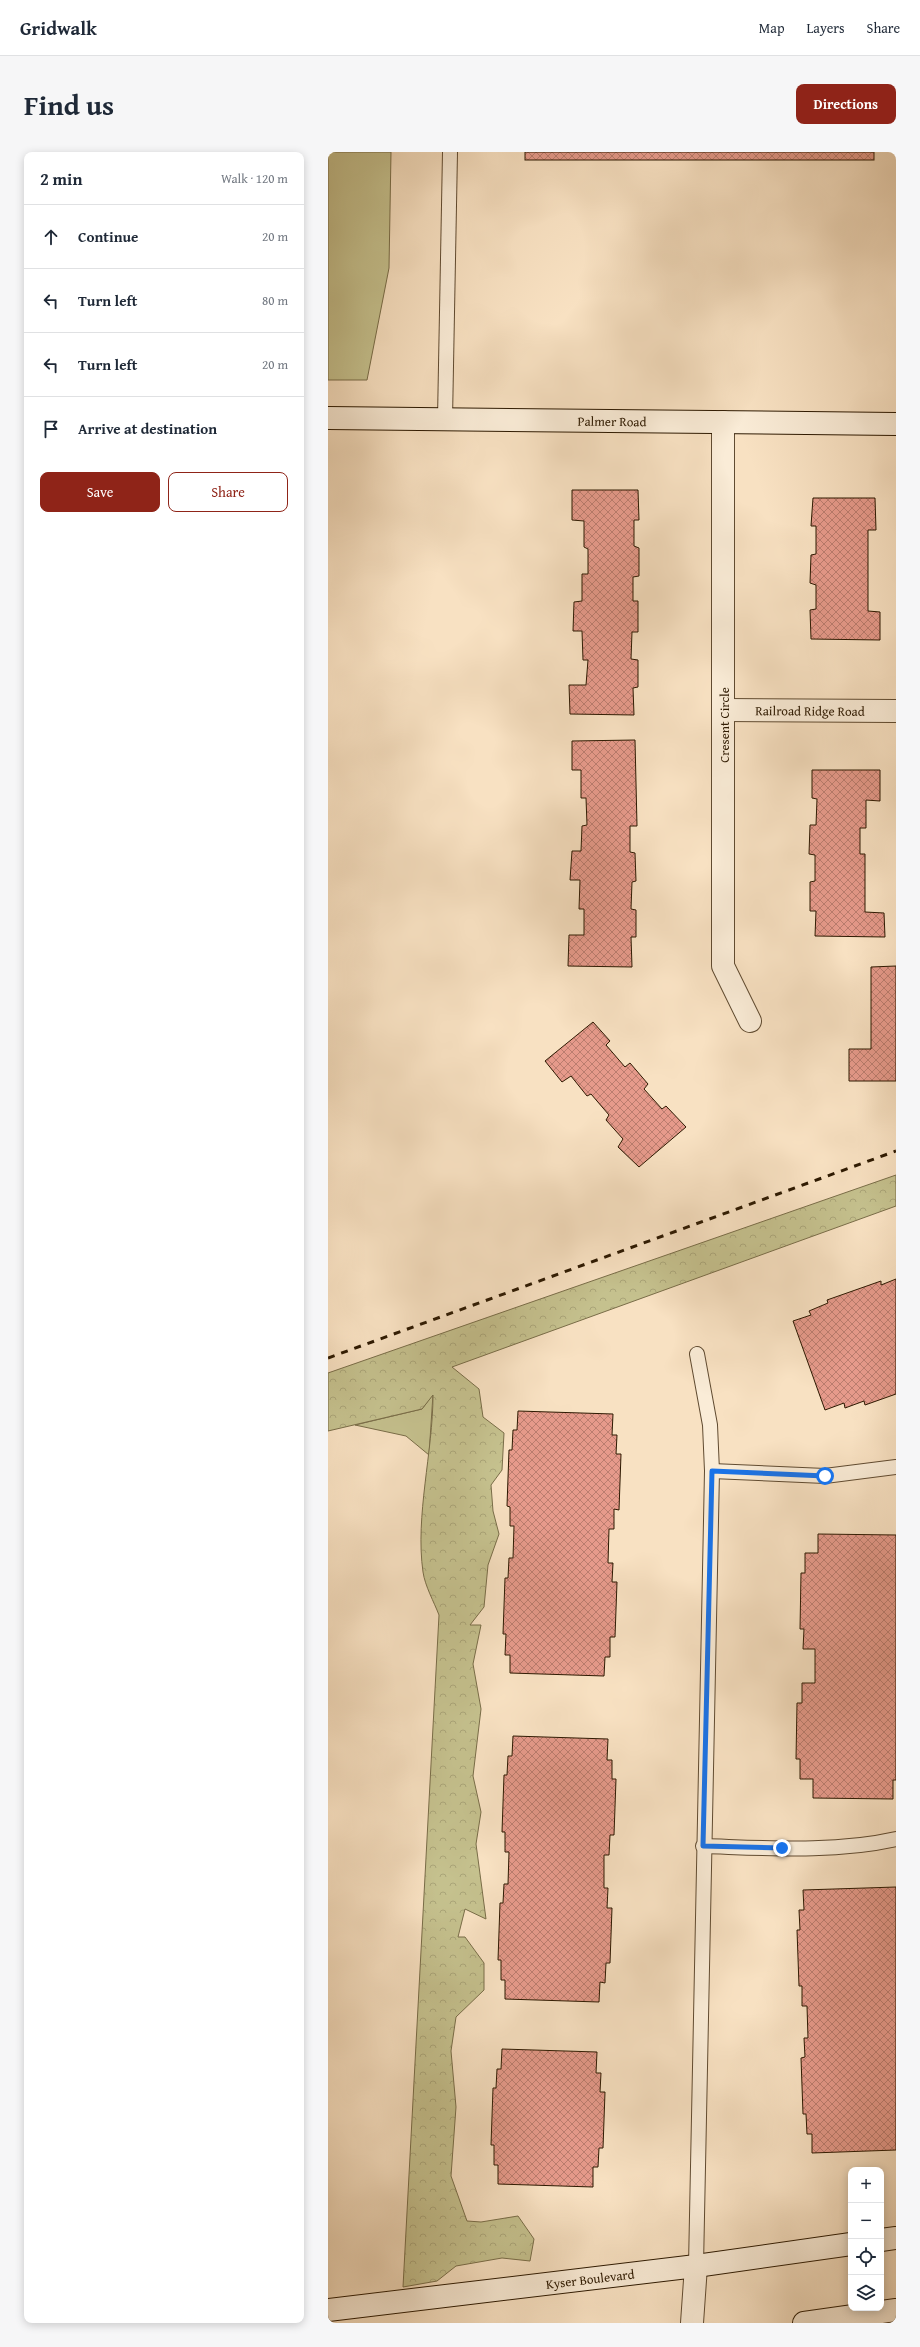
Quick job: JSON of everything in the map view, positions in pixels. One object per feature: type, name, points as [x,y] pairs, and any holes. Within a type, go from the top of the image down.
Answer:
[{"type":"street","name":"Palmer Road","points":[[328,418],[896,424]]},
{"type":"street","name":"Cresent Circle","points":[[723,422],[723,966],[750,1021]]},
{"type":"street","name":"Railroad Ridge Road","points":[[724,710],[896,710]]},
{"type":"street","points":[[884,2240],[896,2238]]},
{"type":"street","name":"Kyser Boulevard","points":[[328,2310],[696,2266],[848,2244]]},
{"type":"street","points":[[692,2323],[696,2266]]},
{"type":"street","points":[[804,2323],[896,2310]]},
{"type":"lane","points":[[444,419],[450,152]]},
{"type":"lane","points":[[696,2266],[703,1846],[712,1471],[710,1425],[697,1354]]},
{"type":"lane","points":[[712,1471],[825,1476],[896,1467]]},
{"type":"lane","points":[[703,1846],[782,1848],[868,1845],[896,1838]]},
{"type":"green space","points":[[328,152],[391,152],[389,268],[367,380],[328,380]]},
{"type":"green space","points":[[896,1175],[896,1206],[452,1367],[479,1389],[483,1417],[504,1433],[502,1470],[491,1485],[493,1511],[499,1534],[488,1565],[484,1607],[470,1625],[481,1625],[473,1664],[481,1709],[473,1776],[481,1812],[476,1844],[486,1919],[465,1909],[458,1937],[465,1937],[484,1963],[484,1990],[456,2017],[451,2051],[456,2107],[451,2176],[467,2221],[481,2222],[518,2216],[534,2239],[530,2261],[502,2258],[456,2266],[437,2281],[403,2287],[439,1615],[424,1577],[421,1551],[421,1529],[433,1395],[422,1409],[328,1431],[328,1373]]},
{"type":"green space","points":[[433,1394],[429,1455],[406,1436],[355,1425],[422,1409]]},
{"type":"building","points":[[525,152],[874,152],[874,160],[525,160]]},
{"type":"building","points":[[572,490],[638,490],[639,520],[634,520],[634,546],[639,548],[639,576],[633,577],[633,601],[638,601],[638,632],[632,632],[631,659],[638,660],[638,687],[633,688],[634,715],[570,714],[569,685],[586,685],[588,660],[583,660],[582,631],[573,631],[574,602],[582,601],[582,574],[588,574],[588,549],[584,547],[584,521],[572,520]]},
{"type":"building","points":[[813,498],[875,498],[876,530],[868,530],[868,611],[880,612],[880,640],[811,639],[810,610],[816,609],[816,585],[810,583],[811,555],[816,554],[816,526],[811,526]]},
{"type":"building","points":[[635,740],[637,826],[630,826],[630,852],[635,853],[636,881],[632,882],[631,909],[636,910],[636,937],[631,937],[632,967],[568,966],[569,935],[584,935],[584,909],[579,909],[580,880],[570,880],[572,851],[581,851],[582,826],[587,825],[586,798],[581,798],[581,770],[572,770],[572,741]]},
{"type":"building","points":[[812,770],[880,770],[880,801],[866,800],[866,828],[860,828],[860,854],[865,854],[865,912],[884,913],[885,937],[815,936],[816,911],[810,911],[810,882],[815,881],[815,855],[809,854],[810,825],[816,825],[817,799],[812,798]]},
{"type":"building","points":[[896,966],[896,1081],[849,1081],[849,1049],[871,1049],[871,967]]},
{"type":"building","points":[[593,1022],[610,1041],[606,1045],[625,1067],[630,1063],[648,1084],[644,1089],[662,1109],[666,1106],[686,1127],[639,1167],[618,1147],[623,1139],[606,1120],[609,1115],[591,1094],[587,1096],[571,1076],[562,1082],[545,1061]]},
{"type":"building","points":[[896,1279],[896,1394],[865,1405],[864,1401],[845,1408],[844,1403],[825,1410],[793,1321],[811,1315],[809,1311],[828,1303],[827,1300],[881,1281],[881,1285]]},
{"type":"building","points":[[518,1411],[613,1414],[612,1435],[617,1435],[616,1454],[621,1454],[619,1510],[614,1509],[614,1529],[609,1529],[608,1563],[613,1563],[612,1582],[617,1582],[615,1637],[610,1637],[610,1657],[605,1657],[604,1676],[510,1673],[510,1655],[505,1655],[506,1634],[503,1634],[505,1578],[508,1578],[509,1558],[513,1558],[514,1526],[510,1526],[510,1507],[507,1506],[509,1450],[512,1450],[513,1430],[517,1430]]},
{"type":"building","points":[[818,1534],[896,1535],[896,1780],[893,1780],[893,1799],[813,1798],[813,1779],[800,1779],[800,1759],[796,1759],[797,1703],[802,1703],[802,1683],[815,1683],[815,1649],[803,1649],[804,1629],[800,1629],[801,1573],[805,1573],[805,1553],[818,1553]]},
{"type":"building","points":[[513,1736],[608,1739],[607,1760],[612,1760],[612,1779],[616,1779],[614,1835],[610,1835],[609,1855],[604,1855],[604,1888],[608,1888],[607,1908],[612,1908],[610,1963],[606,1963],[605,1983],[600,1982],[599,2002],[505,1999],[505,1980],[501,1980],[501,1960],[498,1960],[500,1903],[503,1903],[504,1884],[508,1884],[509,1852],[505,1852],[505,1832],[502,1832],[504,1775],[507,1775],[508,1756],[512,1756]]},
{"type":"building","points":[[896,1887],[896,2150],[812,2153],[812,2134],[807,2134],[806,2114],[803,2114],[801,2058],[805,2057],[804,2038],[808,2038],[807,2006],[802,2006],[802,1986],[799,1986],[797,1930],[800,1930],[799,1910],[804,1910],[803,1890]]},
{"type":"building","points":[[502,2049],[597,2052],[596,2073],[601,2073],[600,2092],[605,2092],[603,2148],[599,2148],[598,2167],[593,2167],[593,2187],[498,2184],[498,2165],[494,2165],[494,2145],[491,2145],[493,2088],[496,2088],[497,2069],[501,2069]]},
{"type":"railway","points":[[328,1358],[896,1151]]},
{"type":"route","points":[[782,1848],[703,1846],[712,1471],[825,1476]]}]
